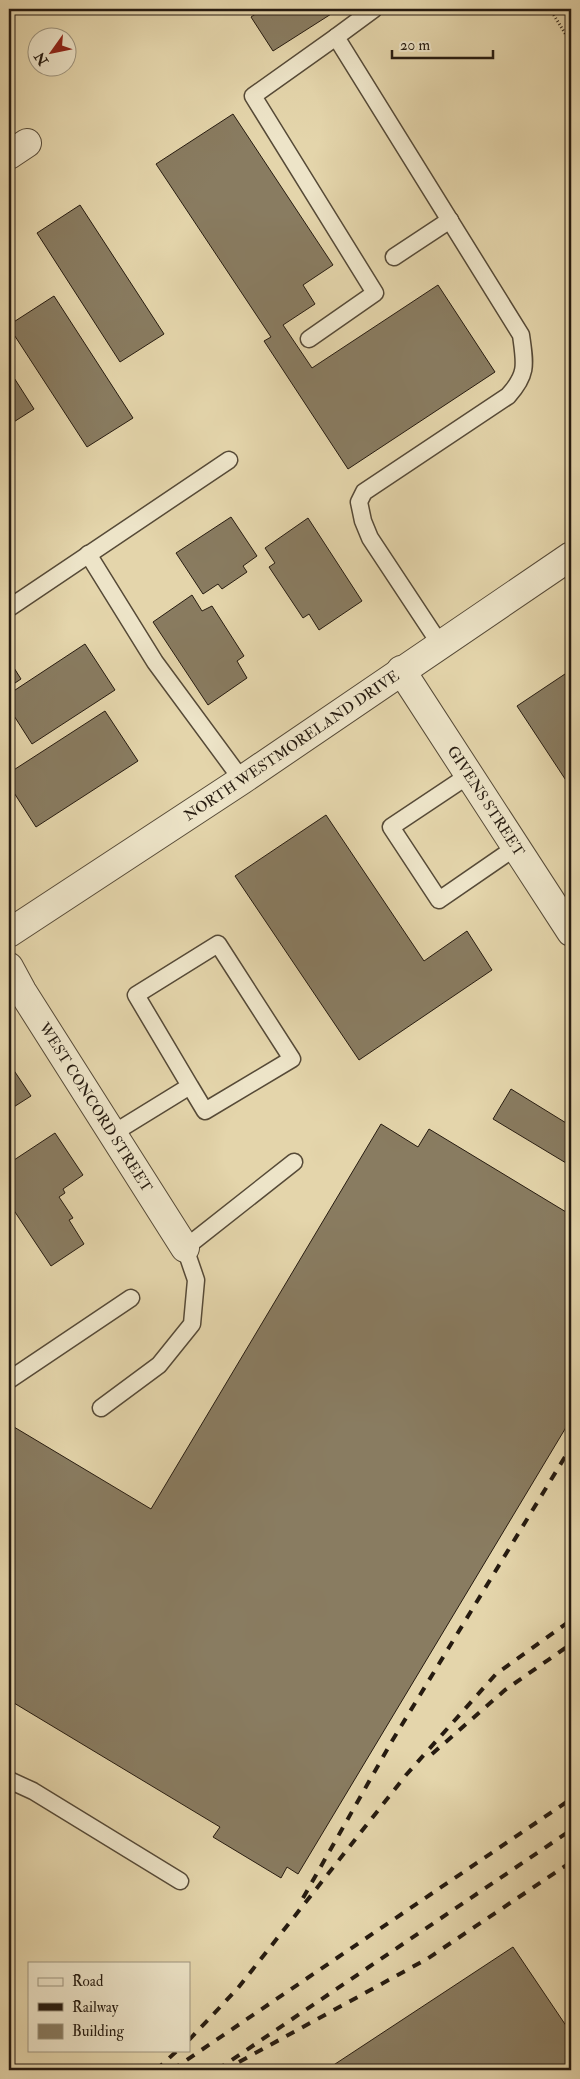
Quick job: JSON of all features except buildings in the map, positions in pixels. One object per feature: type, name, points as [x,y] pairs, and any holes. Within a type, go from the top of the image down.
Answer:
[{"type":"street","name":"NORTH WESTMORELAND DRIVE","points":[[9,933],[242,780],[571,556]]},
{"type":"street","name":"GIVENS STREET","points":[[401,670],[571,932]]},
{"type":"street","name":"WEST CONCORD STREET","points":[[9,967],[22,991],[184,1248]]},
{"type":"lane","points":[[309,339],[376,293],[252,96],[374,9]]},
{"type":"lane","points":[[336,37],[521,336],[525,363],[519,383],[508,396],[364,492],[359,502],[363,521],[370,538],[440,644]]},
{"type":"lane","points":[[394,257],[450,220]]},
{"type":"lane","points":[[9,608],[229,460]]},
{"type":"lane","points":[[88,554],[155,662],[242,780]]},
{"type":"lane","points":[[469,775],[391,827],[439,900],[516,847]]},
{"type":"lane","points":[[218,944],[292,1059],[205,1110],[190,1086],[136,995],[218,944]]},
{"type":"lane","points":[[112,1134],[190,1086]]},
{"type":"lane","points":[[102,1408],[159,1365],[192,1324],[196,1280],[184,1248],[294,1162]]},
{"type":"lane","points":[[9,1380],[131,1298]]},
{"type":"lane","points":[[9,1780],[33,1790],[180,1881]]},
{"type":"path","points":[[550,9],[571,42]]},
{"type":"railway","points":[[303,1898],[392,1741],[571,1447]]},
{"type":"railway","points":[[190,2039],[238,1988],[406,1775],[496,1674],[571,1620]]},
{"type":"railway","points":[[432,1754],[505,1690],[571,1644]]},
{"type":"railway","points":[[172,2070],[571,1799]]},
{"type":"railway","points":[[217,2070],[571,1830]]},
{"type":"railway","points":[[239,2062],[427,1959],[571,1862]]},
{"type":"railway","points":[[156,2070],[176,2052]]}]
